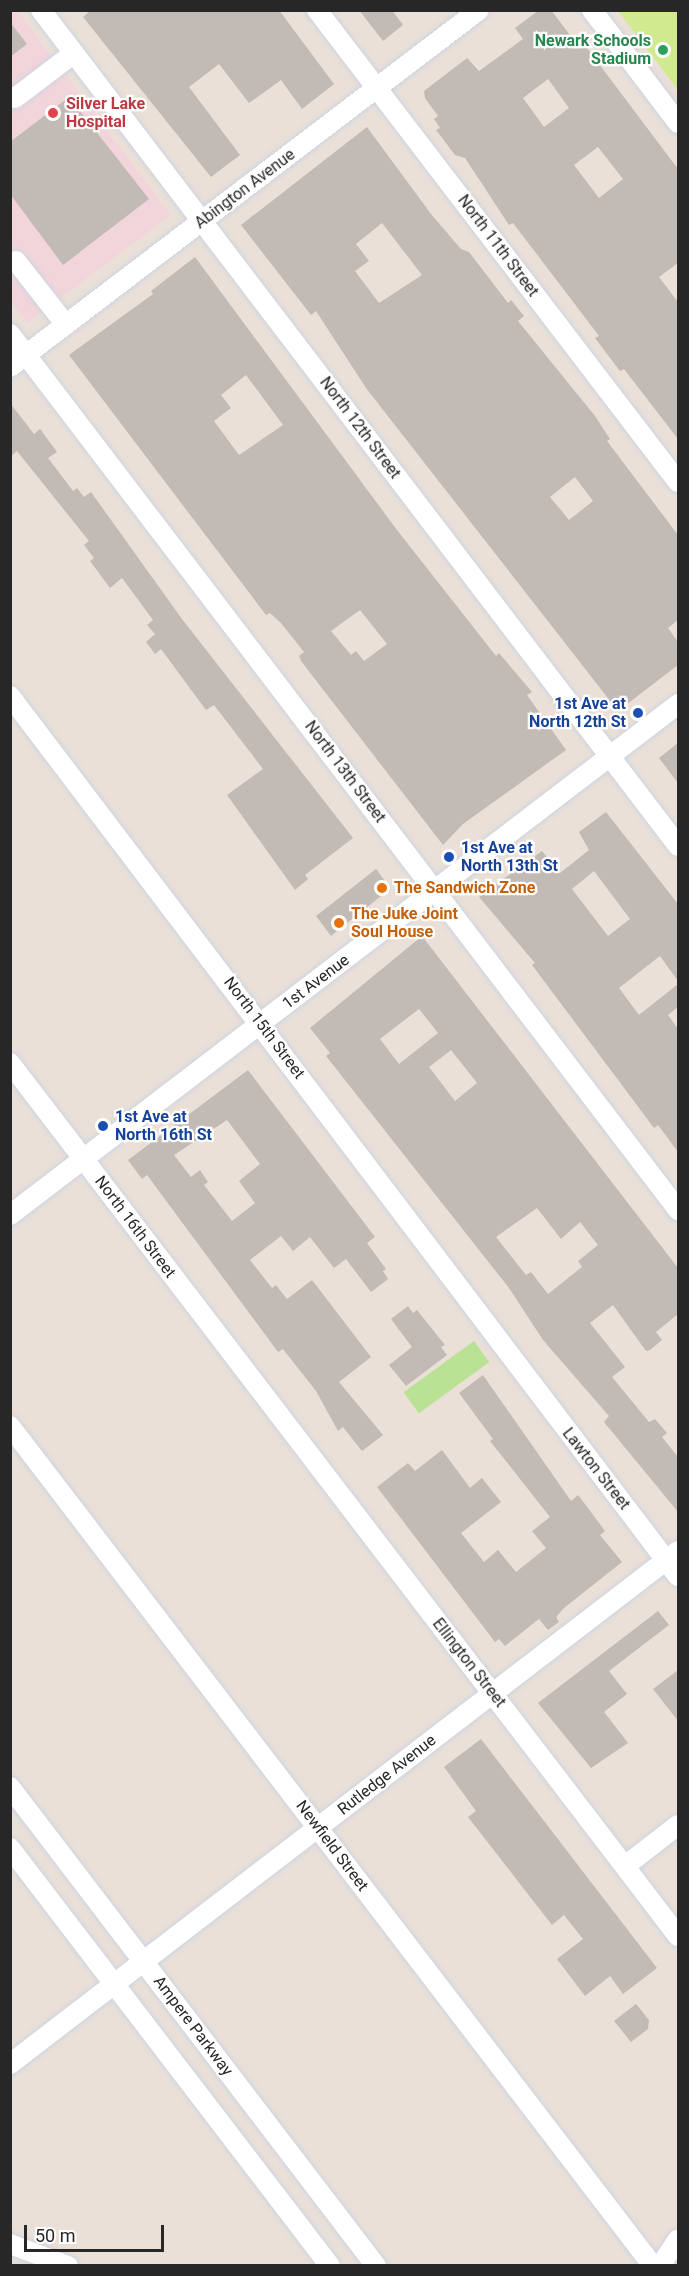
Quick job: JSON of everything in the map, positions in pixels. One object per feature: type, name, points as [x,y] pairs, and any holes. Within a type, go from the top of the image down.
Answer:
[{"type":"street","name":"North 12th Street","points":[[41,10],[678,846]]},
{"type":"street","name":"North 11th Street","points":[[317,10],[678,482]]},
{"type":"street","name":"Abington Avenue","points":[[10,367],[479,10]]},
{"type":"street","points":[[592,10],[678,123]]},
{"type":"street","points":[[15,98],[74,54]]},
{"type":"street","points":[[16,261],[66,325]]},
{"type":"street","name":"North 13th Street","points":[[10,334],[678,1210]]},
{"type":"street","name":"North 15th Street","points":[[10,696],[262,1024],[514,1363]]},
{"type":"street","name":"1st Avenue","points":[[10,1215],[678,704]]},
{"type":"street","name":"North 16th Street","points":[[10,1063],[259,1390]]},
{"type":"street","name":"Lawton Street","points":[[514,1363],[672,1555],[678,1575]]},
{"type":"street","name":"Ellington Street","points":[[259,1390],[678,1936]]},
{"type":"street","name":"Newfield Street","points":[[10,1426],[653,2265]]},
{"type":"street","name":"Rutledge Avenue","points":[[10,2064],[672,1555]]},
{"type":"street","name":"Ampere Parkway","points":[[10,1787],[376,2265]]},
{"type":"street","points":[[625,1866],[678,1825]]},
{"type":"street","points":[[10,1848],[330,2265]]},
{"type":"street","points":[[660,2265],[678,2239]]},
{"type":"street","points":[[10,2244],[68,2265]]},
{"type":"shaded area","name":"Silver Lake Hospital","points":[[10,11],[18,11],[171,215],[27,323],[11,302]]},
{"type":"green space","name":"Newark Schools Stadium","points":[[618,11],[678,11],[678,90]]},
{"type":"green space","points":[[474,1341],[489,1362],[419,1413],[404,1392]]},
{"type":"building","points":[[91,10],[279,10],[334,84],[302,109],[281,80],[249,103],[219,64],[189,87],[240,155],[211,177],[83,17]]},
{"type":"building","points":[[359,10],[392,10],[403,25],[383,41]]},
{"type":"building","points":[[539,10],[551,10],[579,47],[584,44],[678,169],[678,263],[659,277],[678,302],[678,439],[624,369],[620,371],[595,338],[599,336],[513,223],[509,225],[465,158],[455,155],[436,130],[440,128],[434,119],[438,116],[425,98],[424,91],[467,58],[479,71],[523,39],[515,28]],"holes":[[[548,79],[569,108],[544,127],[523,98]],[[598,147],[623,179],[599,198],[574,165]]]},
{"type":"building","points":[[10,22],[27,44],[10,57]]},
{"type":"building","points":[[69,97],[149,199],[63,265],[10,194],[10,142]]},
{"type":"building","points":[[367,127],[431,214],[461,249],[469,252],[508,303],[511,300],[524,316],[518,321],[595,416],[610,439],[607,441],[678,535],[678,620],[668,628],[678,642],[678,665],[618,711],[366,388],[316,311],[311,315],[241,225]],"holes":[[[382,223],[422,275],[379,303],[355,271],[369,261],[356,244]],[[575,477],[593,501],[569,520],[550,497]]]},
{"type":"building","points":[[195,257],[397,530],[496,656],[499,653],[532,692],[527,695],[566,750],[463,824],[443,845],[301,661],[299,656],[304,652],[281,623],[270,613],[266,615],[69,355],[153,294],[151,291]],"holes":[[[246,375],[283,425],[239,455],[214,421],[231,408],[221,395]],[[360,610],[387,644],[364,661],[356,651],[351,655],[331,631]]]},
{"type":"building","points":[[10,403],[34,434],[40,429],[57,452],[48,458],[73,491],[77,488],[84,497],[91,492],[182,619],[353,838],[305,875],[308,879],[295,890],[227,795],[263,769],[214,705],[206,710],[161,649],[155,654],[146,642],[155,634],[147,625],[153,620],[122,578],[110,588],[90,561],[94,558],[84,545],[89,541],[17,451],[10,457]]},
{"type":"building","points":[[678,743],[678,783],[659,758]]},
{"type":"building","points":[[606,812],[678,904],[678,981],[660,956],[619,988],[639,1015],[678,984],[678,1007],[668,1015],[678,1029],[678,1152],[658,1125],[654,1128],[532,965],[535,963],[479,897],[542,851],[560,873],[589,850],[579,832]],"holes":[[[594,871],[630,919],[608,936],[572,889]]]},
{"type":"building","points":[[376,869],[388,885],[386,892],[331,936],[316,916]]},
{"type":"building","points":[[422,936],[678,1268],[678,1314],[656,1332],[662,1340],[650,1350],[646,1351],[613,1305],[590,1323],[625,1367],[612,1377],[649,1422],[655,1419],[667,1433],[662,1437],[678,1457],[678,1512],[604,1422],[609,1416],[543,1340],[509,1288],[326,1056],[330,1053],[310,1028]],"holes":[[[419,1009],[438,1033],[399,1064],[380,1039]],[[451,1050],[477,1083],[455,1101],[429,1067]],[[537,1208],[561,1239],[580,1222],[598,1245],[578,1261],[582,1267],[548,1294],[531,1272],[526,1275],[496,1237]]]},
{"type":"building","points":[[248,1070],[375,1237],[367,1243],[386,1269],[383,1271],[388,1279],[371,1292],[346,1259],[334,1268],[310,1237],[293,1251],[281,1236],[250,1260],[272,1288],[276,1285],[287,1299],[312,1280],[371,1357],[339,1382],[383,1435],[362,1451],[343,1427],[338,1431],[316,1391],[283,1349],[278,1352],[147,1175],[142,1179],[128,1160]],"holes":[[[227,1120],[260,1164],[239,1181],[255,1203],[232,1221],[204,1185],[208,1182],[200,1170],[191,1177],[174,1155]]]},
{"type":"building","points":[[408,1306],[413,1313],[417,1310],[445,1345],[441,1347],[447,1355],[406,1386],[389,1365],[412,1347],[391,1319]]},
{"type":"building","points":[[483,1375],[571,1501],[578,1495],[588,1508],[605,1531],[600,1535],[622,1562],[564,1608],[556,1617],[559,1622],[548,1630],[539,1619],[505,1646],[499,1639],[495,1642],[377,1487],[408,1463],[415,1471],[442,1450],[470,1488],[482,1478],[501,1502],[461,1533],[484,1562],[498,1550],[516,1572],[546,1548],[532,1531],[550,1517],[490,1441],[493,1439],[459,1393]]},
{"type":"building","points":[[658,1611],[669,1625],[609,1671],[627,1694],[604,1712],[628,1743],[591,1768],[538,1703]]},
{"type":"building","points":[[678,1670],[678,1721],[653,1689]]},
{"type":"building","points":[[481,1739],[657,1968],[623,1994],[610,1976],[585,1996],[557,1959],[583,1939],[564,1915],[552,1925],[468,1817],[476,1811],[444,1767]]},
{"type":"building","points":[[636,2004],[649,2020],[648,2029],[631,2042],[614,2021]]},
{"type":"place","name":"Newark Schools Stadium","points":[[663,50]]},
{"type":"place","name":"Silver Lake Hospital","points":[[53,113]]},
{"type":"place","name":"1st Ave at North 12th St","points":[[638,713]]},
{"type":"place","name":"1st Ave at North 13th St","points":[[449,857]]},
{"type":"place","name":"The Sandwich Zone","points":[[382,888]]},
{"type":"place","name":"The Juke Joint Soul House","points":[[339,923]]},
{"type":"place","name":"1st Ave at North 16th St","points":[[103,1126]]}]
